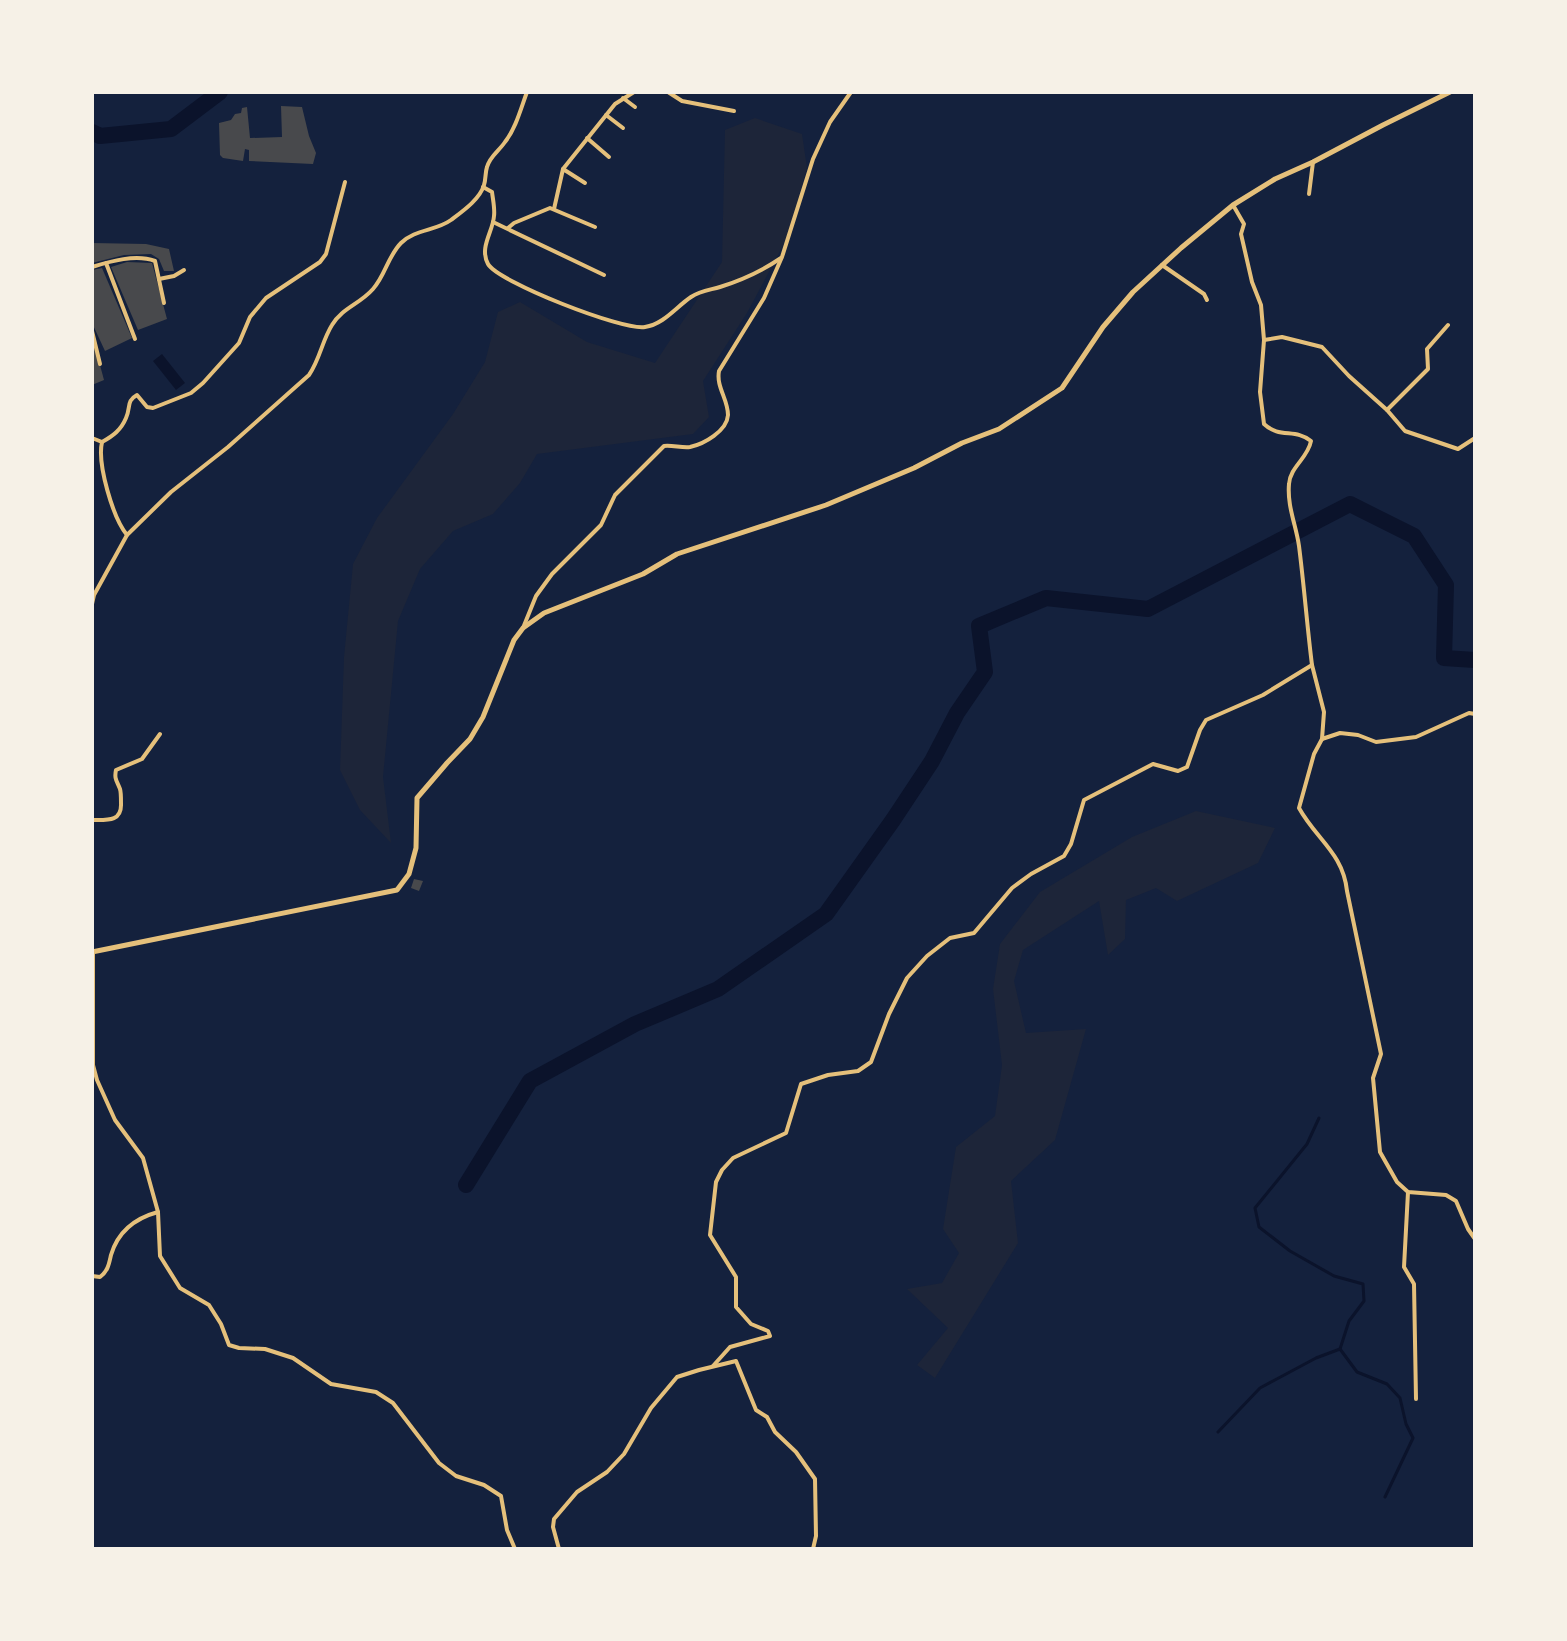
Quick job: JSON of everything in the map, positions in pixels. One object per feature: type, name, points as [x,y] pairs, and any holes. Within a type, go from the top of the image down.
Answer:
[{"type":"street","points":[[92,604],[127,535],[171,492],[228,447],[309,375],[317,364],[333,323],[343,311],[371,292],[404,240],[446,223],[480,195],[487,167],[505,142],[527,92]]},
{"type":"street","points":[[554,209],[563,169],[615,104],[634,92]]},
{"type":"street","points":[[668,92],[682,101],[734,111]]},
{"type":"street","points":[[515,1549],[507,1530],[501,1496],[484,1485],[456,1476],[439,1463],[393,1403],[376,1392],[331,1384],[293,1358],[265,1349],[229,1345],[209,1305],[180,1288],[160,1256],[158,1212],[143,1158],[115,1120],[93,1065],[92,952],[397,890],[409,874],[416,848],[417,798],[470,739],[483,717],[514,640],[523,628],[536,596],[552,574],[601,525],[615,495],[664,446],[689,447],[715,435],[724,425],[728,415],[717,380],[719,371],[764,298],[782,257],[813,159],[830,122],[851,92]]},
{"type":"street","points":[[523,628],[544,613],[643,574],[677,554],[826,505],[999,429],[1062,388],[1103,327],[1133,292],[1233,205],[1275,179],[1450,92]]},
{"type":"street","points":[[623,98],[635,107]]},
{"type":"street","points":[[606,115],[623,128]]},
{"type":"street","points":[[587,138],[609,157]]},
{"type":"street","points":[[1309,194],[1313,162]]},
{"type":"street","points":[[563,169],[585,183]]},
{"type":"street","points":[[127,535],[117,520],[104,473],[100,449],[102,442],[117,434],[134,396],[137,395],[147,407],[153,408],[191,393],[239,343],[250,317],[266,298],[320,262],[326,254],[345,182]]},
{"type":"street","points":[[483,187],[492,192],[495,214],[486,241],[487,263],[496,272],[552,299],[608,321],[645,327],[659,322],[699,293],[751,275],[782,257]]},
{"type":"street","points":[[1233,205],[1244,224],[1241,234],[1252,282],[1261,305],[1264,340],[1260,392],[1264,424],[1280,434],[1298,434],[1311,441],[1306,456],[1292,472],[1289,506],[1299,546],[1312,665],[1324,712],[1322,739],[1314,754],[1299,808],[1305,820],[1337,857],[1345,875],[1381,1054],[1373,1078],[1380,1152],[1397,1182],[1408,1192],[1446,1195],[1456,1201],[1475,1239]]},
{"type":"street","points":[[508,228],[550,208],[595,227]]},
{"type":"street","points":[[493,222],[604,275]]},
{"type":"street","points":[[92,267],[131,258],[155,261],[164,303]]},
{"type":"street","points":[[106,263],[135,339]]},
{"type":"street","points":[[1162,265],[1204,294],[1207,300]]},
{"type":"street","points":[[159,279],[184,270]]},
{"type":"street","points":[[1387,410],[1428,369],[1427,349],[1448,325]]},
{"type":"street","points":[[92,331],[100,364]]},
{"type":"street","points":[[1264,340],[1277,336],[1322,347],[1405,431],[1458,449],[1475,438]]},
{"type":"street","points":[[92,438],[102,442]]},
{"type":"street","points":[[713,1366],[730,1347],[770,1336],[768,1331],[751,1324],[736,1307],[736,1277],[710,1235],[716,1182],[722,1170],[733,1158],[786,1133],[801,1084],[828,1075],[858,1071],[871,1062],[907,978],[927,956],[950,938],[974,933],[1012,888],[1064,856],[1071,844],[1084,800],[1153,764],[1178,771],[1187,767],[1206,720],[1263,695],[1312,665]]},
{"type":"street","points":[[1322,739],[1340,733],[1358,735],[1376,742],[1416,737],[1469,713],[1475,714]]},
{"type":"street","points":[[92,820],[118,816],[121,804],[120,790],[114,780],[116,770],[142,759],[160,734]]},
{"type":"street","points":[[1408,1192],[1404,1267],[1414,1284],[1416,1399]]},
{"type":"street","points":[[92,1276],[105,1274],[116,1242],[130,1225],[158,1212]]},
{"type":"street","points":[[559,1549],[554,1519],[577,1492],[607,1472],[624,1454],[651,1408],[677,1377],[736,1361],[756,1410],[767,1417],[775,1432],[796,1452],[815,1479],[816,1536],[813,1549]]},
{"type":"shaded area","points":[[755,118],[802,134],[807,168],[787,238],[747,313],[703,381],[709,417],[693,434],[537,454],[520,483],[493,514],[453,531],[420,569],[398,621],[383,777],[391,843],[360,810],[340,770],[344,657],[353,564],[377,518],[453,414],[485,362],[498,312],[520,302],[587,342],[655,363],[722,262],[725,130]]},
{"type":"shaded area","points":[[162,354],[185,383],[176,390],[153,361]]},
{"type":"shaded area","points":[[1196,811],[1275,828],[1258,863],[1177,901],[1156,888],[1126,900],[1125,939],[1108,955],[1099,901],[1023,950],[1014,981],[1026,1033],[1086,1029],[1055,1140],[1011,1181],[1018,1243],[935,1378],[917,1365],[948,1328],[907,1289],[942,1283],[959,1253],[943,1229],[956,1147],[995,1116],[1002,1065],[993,989],[1000,944],[1040,892],[1132,837]]},
{"type":"building","points":[[281,106],[302,107],[316,153],[313,164],[249,161],[249,150],[245,149],[243,161],[220,155],[219,123],[231,120],[247,107],[250,138],[282,137]]},
{"type":"building","points":[[92,243],[146,244],[169,249],[174,271],[164,271],[159,259],[151,254],[124,255],[92,263]]},
{"type":"building","points":[[127,262],[152,263],[167,319],[138,330],[111,267]]},
{"type":"building","points":[[102,268],[132,338],[105,351],[92,323],[92,270]]},
{"type":"building","points":[[92,340],[104,380],[92,385]]},
{"type":"building","points":[[414,879],[423,881],[419,891],[411,888]]},
{"type":"waterway","points":[[92,132],[100,136],[171,129],[220,92]]},
{"type":"waterway","points":[[466,1185],[530,1081],[635,1024],[718,989],[826,914],[932,761],[957,713],[985,672],[979,626],[1046,598],[1148,609],[1350,504],[1414,536],[1446,585],[1444,658],[1475,660]]},
{"type":"waterway","points":[[1319,1118],[1307,1144],[1255,1208],[1259,1227],[1290,1251],[1334,1276],[1363,1284],[1364,1301],[1349,1321],[1340,1349],[1357,1372],[1387,1384],[1400,1398],[1413,1438],[1385,1497]]},
{"type":"waterway","points":[[1218,1432],[1260,1388],[1316,1358],[1340,1349]]}]
